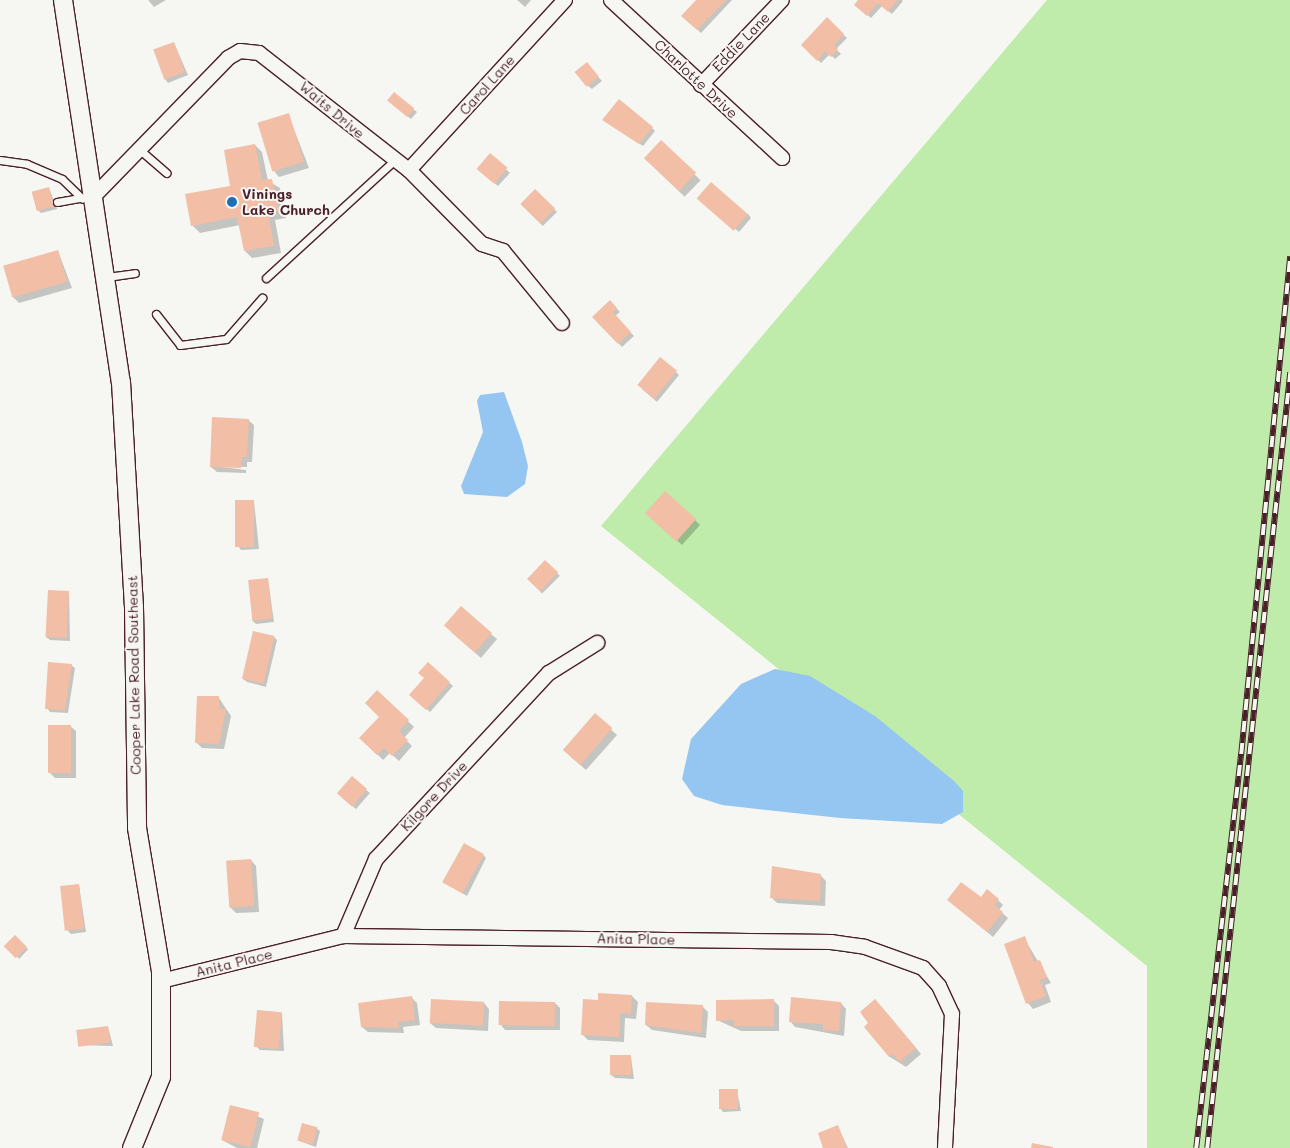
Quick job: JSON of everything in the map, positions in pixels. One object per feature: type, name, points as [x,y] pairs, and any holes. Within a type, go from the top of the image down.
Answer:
[{"type":"street","name":"Cooper Lake Road Southeast","points":[[63,0],[89,196],[107,277],[121,382],[130,518],[137,828],[162,981],[161,1077],[132,1148]]},
{"type":"street","name":"Carol Lane","points":[[409,170],[565,0]]},
{"type":"street","name":"Charlotte Drive","points":[[611,0],[782,158]]},
{"type":"street","name":"Eddie Lane","points":[[701,85],[782,0]]},
{"type":"street","name":"Waits Drive","points":[[89,196],[140,150],[218,66],[240,51],[250,50],[270,59],[409,170],[482,244],[503,251],[562,323]]},
{"type":"street","name":"Kilgore Drive","points":[[343,936],[376,858],[549,673],[597,643]]},
{"type":"street","name":"Anita Place","points":[[162,981],[343,936],[830,942],[865,947],[923,968],[939,986],[952,1014],[946,1148]]},
{"type":"lane","points":[[140,150],[166,173]]},
{"type":"lane","points":[[0,160],[27,164],[62,179],[89,196]]},
{"type":"lane","points":[[266,278],[396,160]]},
{"type":"lane","points":[[57,202],[89,196]]},
{"type":"lane","points":[[107,277],[135,273]]},
{"type":"lane","points":[[156,314],[180,345],[226,340],[262,298]]},
{"type":"green space","points":[[1047,0],[1290,0],[1290,1148],[1147,1148],[1147,966],[601,526]]},
{"type":"water","points":[[504,392],[522,442],[528,466],[525,484],[507,497],[464,494],[461,486],[483,432],[477,401],[480,395]]},
{"type":"water","points":[[775,669],[810,676],[875,716],[954,781],[963,791],[963,812],[942,824],[840,818],[722,805],[694,796],[682,779],[691,739],[741,684]]},
{"type":"building","points":[[696,0],[726,0],[697,30],[681,16]]},
{"type":"building","points":[[858,0],[898,0],[888,12],[878,3],[867,16],[854,5]]},
{"type":"building","points":[[827,17],[844,34],[834,45],[838,49],[831,57],[825,51],[817,61],[801,45]]},
{"type":"building","points":[[174,42],[185,72],[164,80],[153,50]]},
{"type":"building","points":[[587,62],[599,77],[587,87],[575,72]]},
{"type":"building","points":[[394,92],[414,108],[407,117],[387,101]]},
{"type":"building","points":[[619,99],[653,127],[639,144],[602,120]]},
{"type":"building","points":[[289,113],[304,162],[272,171],[257,123]]},
{"type":"building","points":[[661,140],[696,173],[679,191],[644,158]]},
{"type":"building","name":"Vinings Lake Church","points":[[255,144],[262,180],[272,179],[279,211],[268,213],[274,246],[244,251],[237,217],[191,226],[185,194],[230,186],[224,150]]},
{"type":"building","points":[[490,153],[508,168],[494,184],[477,169]]},
{"type":"building","points":[[711,182],[748,214],[734,231],[697,199]]},
{"type":"building","points":[[49,187],[54,206],[37,211],[32,192]]},
{"type":"building","points":[[535,189],[555,208],[541,224],[520,204]]},
{"type":"building","points":[[58,250],[67,282],[12,297],[3,266]]},
{"type":"building","points":[[610,300],[617,308],[613,312],[631,332],[618,344],[592,317]]},
{"type":"building","points":[[660,357],[677,371],[654,399],[637,385]]},
{"type":"building","points":[[212,417],[249,419],[247,457],[242,457],[241,468],[210,467]]},
{"type":"building","points":[[665,491],[696,519],[676,541],[645,513]]},
{"type":"building","points":[[235,500],[254,500],[254,547],[235,547]]},
{"type":"building","points":[[545,560],[558,572],[540,591],[527,579]]},
{"type":"building","points":[[268,578],[272,619],[252,621],[248,580]]},
{"type":"building","points":[[48,590],[69,591],[67,638],[46,637]]},
{"type":"building","points":[[461,606],[492,633],[475,653],[444,626]]},
{"type":"building","points":[[253,631],[274,636],[263,684],[242,679]]},
{"type":"building","points":[[48,662],[72,664],[65,710],[45,709]]},
{"type":"building","points":[[428,662],[450,682],[426,710],[409,695],[424,678],[418,673]]},
{"type":"building","points":[[377,690],[409,720],[399,731],[408,740],[392,756],[384,748],[377,755],[359,738],[379,717],[365,703]]},
{"type":"building","points":[[197,696],[219,696],[219,709],[226,709],[219,744],[195,743]]},
{"type":"building","points":[[595,713],[612,728],[580,765],[563,750]]},
{"type":"building","points":[[48,725],[71,725],[71,773],[48,773]]},
{"type":"building","points":[[352,776],[367,789],[352,806],[337,793]]},
{"type":"building","points":[[464,843],[484,854],[462,894],[442,882]]},
{"type":"building","points":[[251,859],[254,906],[229,908],[226,861]]},
{"type":"building","points":[[772,866],[821,874],[820,901],[770,898]]},
{"type":"building","points":[[961,882],[981,897],[987,889],[999,899],[994,905],[1003,912],[987,932],[947,900]]},
{"type":"building","points":[[79,884],[84,929],[65,931],[60,886]]},
{"type":"building","points":[[15,935],[27,947],[16,958],[4,946]]},
{"type":"building","points":[[1025,936],[1034,962],[1040,960],[1047,977],[1040,980],[1046,996],[1026,1004],[1004,944]]},
{"type":"building","points":[[598,993],[632,995],[631,1014],[620,1013],[619,1037],[581,1035],[583,999],[598,1000]]},
{"type":"building","points":[[412,996],[415,1020],[398,1022],[399,1028],[361,1027],[358,1003]]},
{"type":"building","points":[[791,997],[841,1002],[839,1031],[823,1030],[823,1024],[789,1022]]},
{"type":"building","points":[[431,999],[484,1002],[483,1026],[430,1023]]},
{"type":"building","points":[[774,999],[774,1026],[734,1026],[734,1020],[716,1021],[716,1000]]},
{"type":"building","points":[[875,999],[916,1048],[899,1062],[893,1054],[889,1057],[864,1027],[868,1023],[860,1012]]},
{"type":"building","points":[[499,1001],[555,1002],[555,1026],[499,1025]]},
{"type":"building","points":[[646,1002],[703,1005],[701,1033],[645,1025]]},
{"type":"building","points":[[257,1010],[282,1012],[279,1049],[254,1047]]},
{"type":"building","points":[[108,1026],[110,1043],[78,1047],[76,1030]]},
{"type":"building","points":[[610,1055],[631,1055],[631,1075],[610,1075]]},
{"type":"building","points":[[719,1089],[738,1089],[738,1109],[719,1109]]},
{"type":"building","points":[[230,1105],[259,1112],[250,1147],[221,1140]]},
{"type":"building","points":[[302,1123],[317,1127],[313,1145],[297,1140]]},
{"type":"building","points":[[838,1125],[847,1148],[823,1148],[818,1133]]},
{"type":"building","points":[[1032,1143],[1053,1147],[1053,1148],[1031,1148]]},
{"type":"railway","points":[[1196,1148],[1241,754],[1290,256]]},
{"type":"railway","points":[[1207,1148],[1290,372]]},
{"type":"place","name":"Vinings Lake Church","points":[[232,202]]}]
